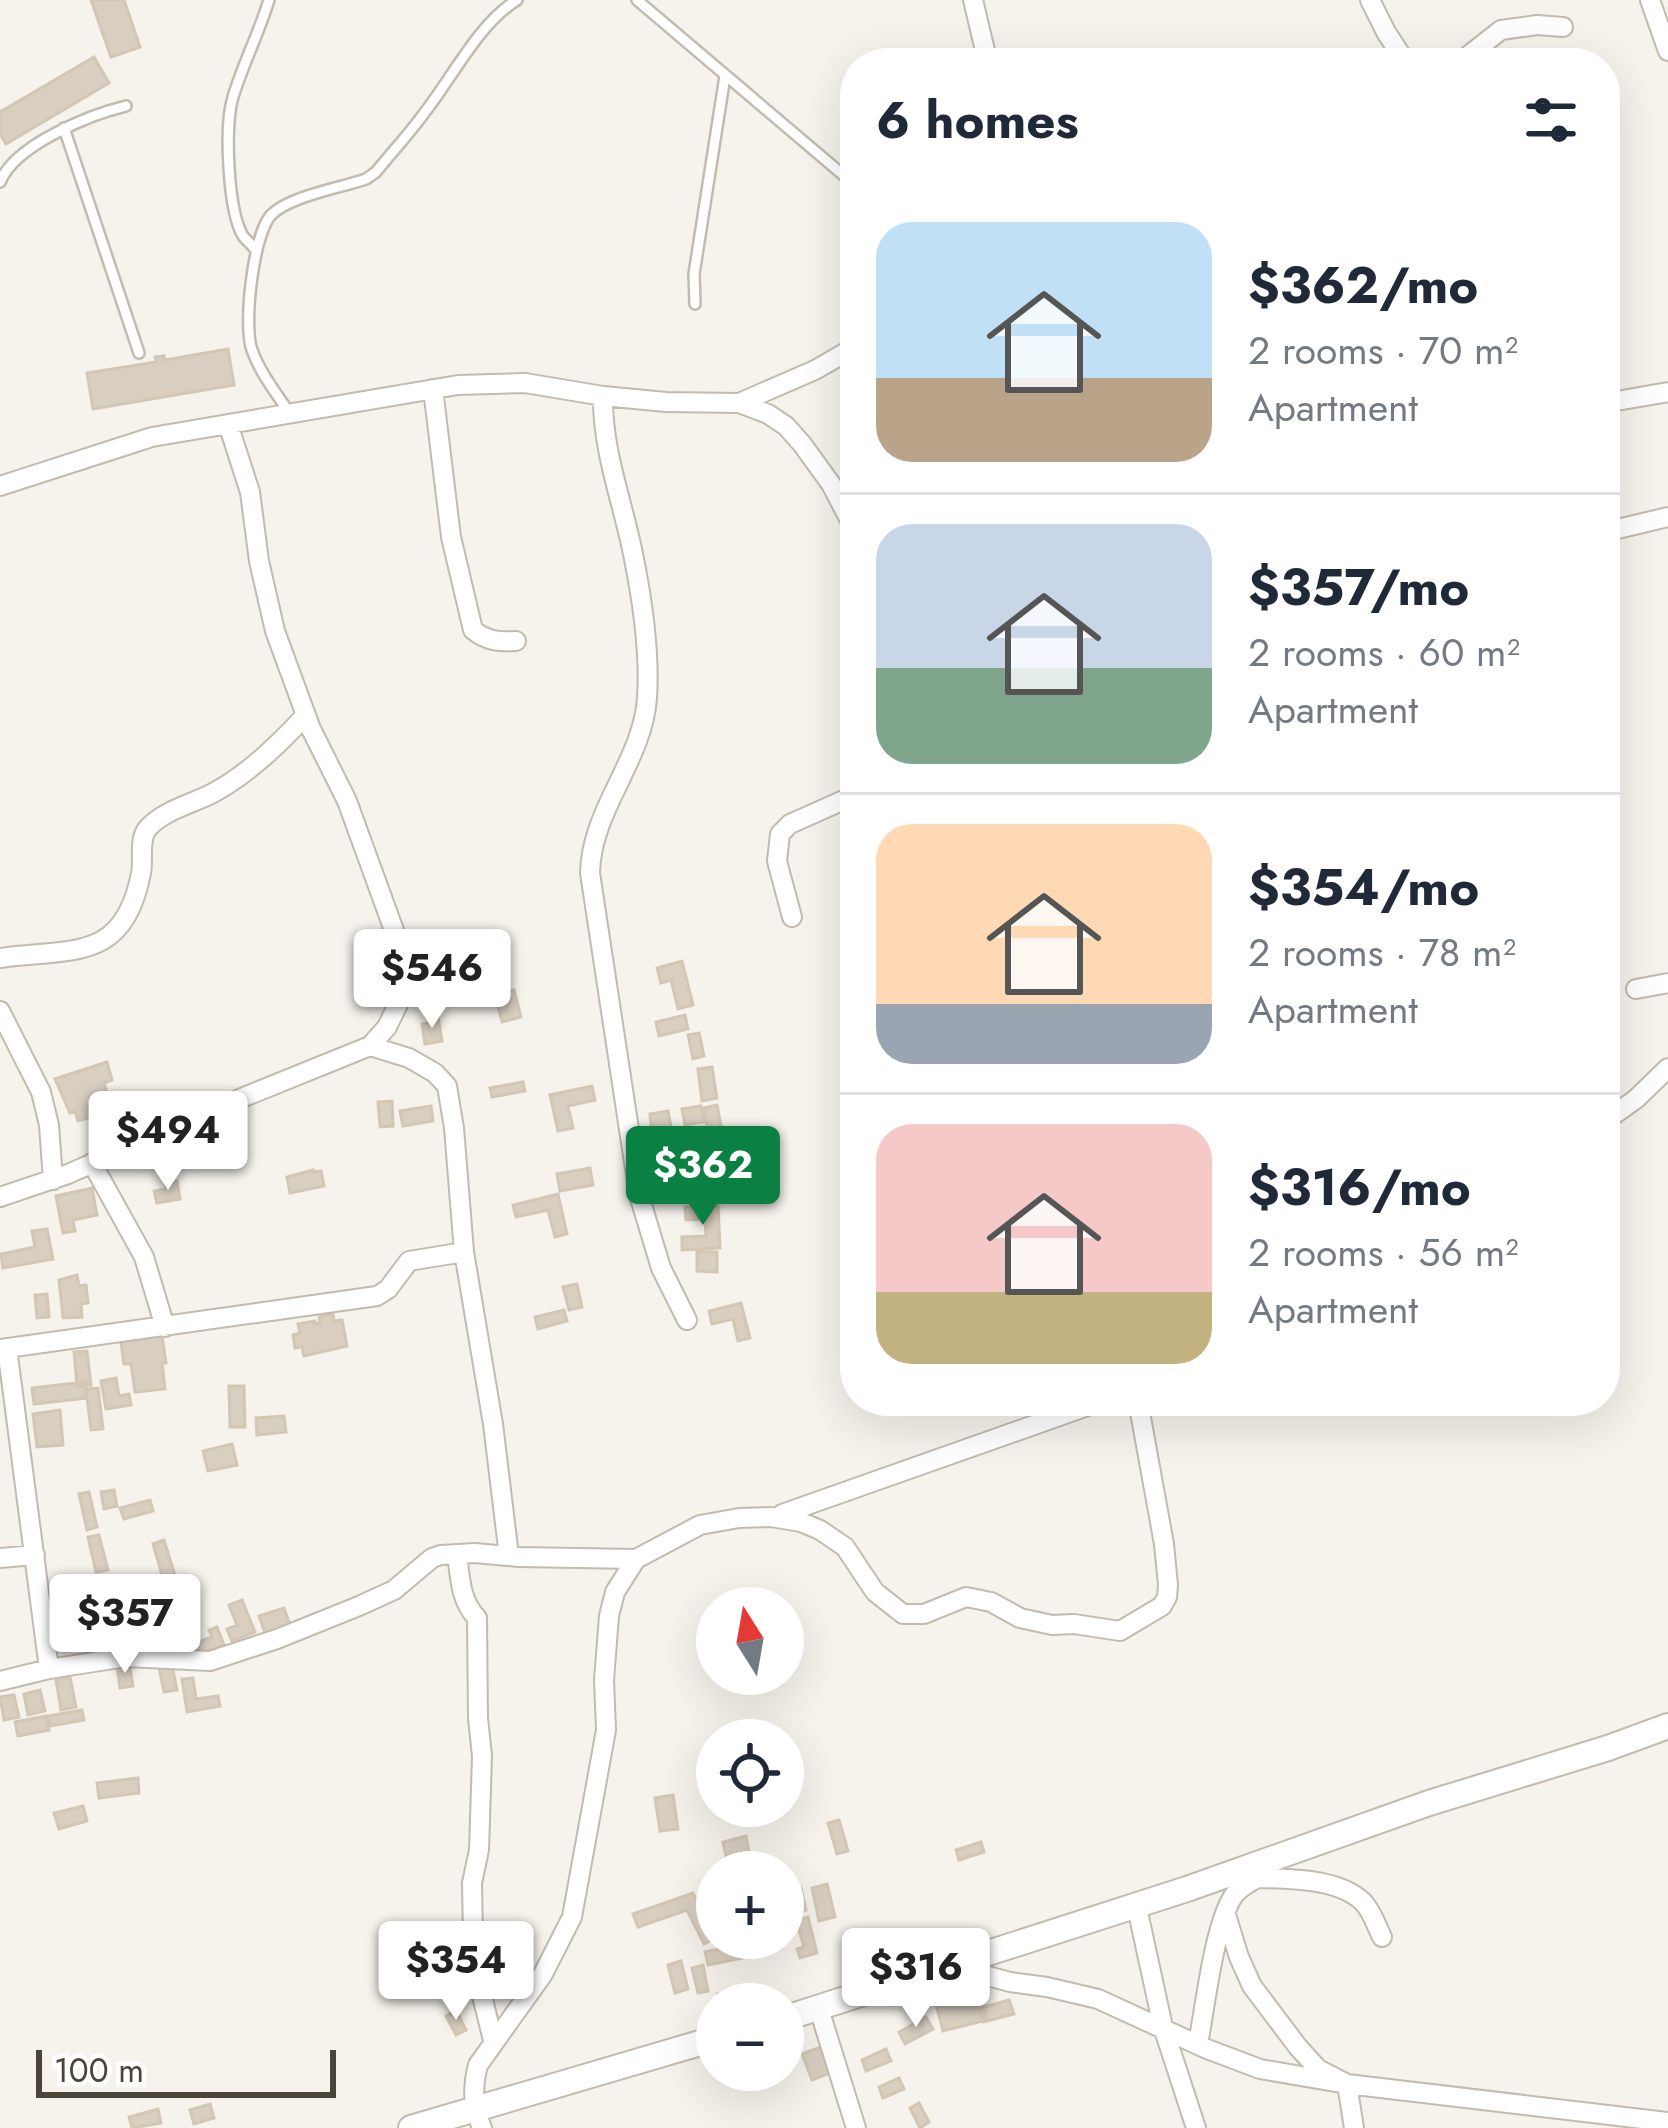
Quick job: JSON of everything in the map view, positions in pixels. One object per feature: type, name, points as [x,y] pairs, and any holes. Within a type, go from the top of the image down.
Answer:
[{"type":"street","points":[[973,0],[984,48]]},
{"type":"street","points":[[1370,0],[1396,48]]},
{"type":"street","points":[[1649,0],[1663,24],[1668,51]]},
{"type":"street","points":[[1478,48],[1501,30],[1563,27]]},
{"type":"street","points":[[739,403],[840,356]]},
{"type":"street","points":[[0,486],[152,436],[433,388],[501,382],[666,402],[739,403],[768,413],[802,443],[840,501]]},
{"type":"street","points":[[433,388],[451,536],[473,630],[494,642],[516,641]]},
{"type":"street","points":[[1620,400],[1668,392]]},
{"type":"street","points":[[603,396],[608,450],[643,616],[647,696],[643,730],[596,834],[590,873],[639,1195],[661,1268],[687,1320]]},
{"type":"street","points":[[0,1196],[53,1180],[370,1046],[387,1027],[399,1002],[404,972],[399,944],[347,801],[305,716],[275,631],[250,492],[228,424]]},
{"type":"street","points":[[1620,529],[1668,518]]},
{"type":"street","points":[[0,958],[61,954],[113,935],[135,898],[146,829],[240,775],[305,716]]},
{"type":"street","points":[[792,917],[777,861],[780,834],[790,824],[840,802]]},
{"type":"street","points":[[1636,989],[1668,982]]},
{"type":"street","points":[[0,1011],[40,1092],[49,1125],[53,1180]]},
{"type":"street","points":[[370,1046],[409,1058],[435,1073],[446,1086],[464,1252],[494,1424],[509,1556]]},
{"type":"street","points":[[1620,1110],[1668,1068]]},
{"type":"street","points":[[92,1163],[144,1257],[165,1327]]},
{"type":"street","points":[[49,1669],[4,1349],[377,1295],[388,1289],[409,1261],[464,1252]]},
{"type":"street","points":[[771,1517],[1060,1416]]},
{"type":"street","points":[[0,1681],[126,1657],[210,1661],[345,1612],[394,1589],[432,1558],[457,1554],[636,1559],[700,1525],[739,1518],[771,1517],[820,1530],[845,1547],[875,1592],[903,1614],[924,1614],[966,1597],[991,1602],[1020,1618],[1120,1631],[1162,1606],[1167,1597],[1164,1544],[1141,1416]]},
{"type":"street","points":[[457,1554],[463,1594],[477,1618],[482,1756],[479,1850],[472,1883],[473,1937],[476,1972],[493,2040]]},
{"type":"street","points":[[0,1558],[35,1555]]},
{"type":"street","points":[[478,2118],[473,2081],[478,2065],[544,1974],[572,1918],[606,1730],[609,1616],[615,1592],[636,1559]]},
{"type":"street","points":[[804,2013],[1136,1904],[1255,1871],[1429,1804],[1668,1726]]},
{"type":"street","points":[[1198,2044],[1226,1915],[1239,1888],[1255,1871]]},
{"type":"street","points":[[1255,1871],[1348,1891],[1367,1906],[1382,1937]]},
{"type":"street","points":[[1136,1904],[1163,2027],[1196,2128]]},
{"type":"street","points":[[1226,1915],[1252,1986],[1318,2069],[1347,2084]]},
{"type":"street","points":[[948,1965],[1098,1999],[1260,2069],[1347,2084],[1668,2122]]},
{"type":"street","points":[[819,2008],[856,2128]]},
{"type":"street","points":[[411,2128],[478,2118],[696,2045]]},
{"type":"street","points":[[1347,2084],[1354,2128]]},
{"type":"lane","points":[[256,250],[238,225],[227,136],[232,100],[269,0]]},
{"type":"lane","points":[[290,414],[248,335],[262,228],[273,213],[292,202],[376,172],[476,42],[506,6],[517,0]]},
{"type":"lane","points":[[637,0],[840,172]]},
{"type":"lane","points":[[694,304],[694,274],[725,76]]},
{"type":"lane","points":[[0,182],[9,165],[64,128],[126,106]]},
{"type":"lane","points":[[64,128],[139,353]]},
{"type":"building","points":[[91,0],[124,0],[140,47],[111,57]]},
{"type":"building","points":[[94,57],[109,83],[6,144],[0,134],[0,112]]},
{"type":"building","points":[[228,349],[234,385],[93,409],[87,373],[156,362],[155,357],[165,360]]},
{"type":"building","points":[[682,961],[693,1005],[678,1009],[671,980],[661,983],[657,968]]},
{"type":"building","points":[[514,990],[521,1017],[502,1022],[495,995]]},
{"type":"building","points":[[685,1015],[688,1029],[659,1036],[656,1022]]},
{"type":"building","points":[[438,1016],[442,1041],[425,1044],[422,1024]]},
{"type":"building","points":[[699,1033],[704,1056],[693,1059],[688,1035]]},
{"type":"building","points":[[107,1062],[112,1080],[104,1083],[111,1106],[78,1121],[55,1079]]},
{"type":"building","points":[[712,1067],[717,1098],[702,1101],[698,1069]]},
{"type":"building","points":[[523,1082],[525,1091],[492,1097],[490,1088]]},
{"type":"building","points":[[592,1086],[595,1100],[568,1106],[573,1128],[558,1131],[550,1095]]},
{"type":"building","points":[[392,1101],[393,1126],[380,1127],[378,1102]]},
{"type":"building","points":[[717,1105],[724,1141],[710,1143],[704,1108]]},
{"type":"building","points":[[431,1106],[433,1121],[403,1126],[400,1111]]},
{"type":"building","points":[[701,1106],[704,1122],[685,1125],[682,1109]]},
{"type":"building","points":[[668,1111],[672,1132],[703,1127],[705,1144],[653,1152],[650,1114]]},
{"type":"building","points":[[723,1151],[727,1180],[714,1182],[711,1152]]},
{"type":"building","points":[[590,1168],[593,1185],[560,1191],[557,1174]]},
{"type":"building","points":[[321,1171],[324,1186],[290,1193],[287,1177]]},
{"type":"building","points":[[177,1181],[180,1199],[157,1203],[154,1191]]},
{"type":"building","points":[[92,1188],[97,1215],[73,1220],[75,1231],[63,1233],[56,1196]]},
{"type":"building","points":[[558,1194],[567,1234],[555,1237],[548,1210],[516,1217],[513,1205]]},
{"type":"building","points":[[718,1206],[720,1248],[682,1250],[682,1237],[706,1236],[705,1219],[686,1220],[685,1207]]},
{"type":"building","points":[[47,1229],[53,1259],[3,1268],[1,1254],[35,1247],[32,1231]]},
{"type":"building","points":[[697,1252],[717,1252],[717,1272],[697,1271]]},
{"type":"building","points":[[77,1275],[79,1286],[86,1285],[88,1303],[81,1304],[82,1317],[63,1318],[59,1280]]},
{"type":"building","points":[[577,1284],[582,1307],[569,1310],[563,1287]]},
{"type":"building","points":[[47,1294],[49,1317],[37,1318],[35,1295]]},
{"type":"building","points":[[741,1303],[750,1338],[738,1341],[733,1319],[712,1324],[709,1311]]},
{"type":"building","points":[[564,1310],[567,1321],[538,1329],[535,1317]]},
{"type":"building","points":[[333,1314],[334,1321],[342,1320],[347,1346],[304,1356],[302,1347],[295,1348],[298,1324],[320,1323],[319,1317]]},
{"type":"building","points":[[162,1336],[165,1389],[135,1392],[131,1364],[124,1364],[121,1342]]},
{"type":"building","points":[[87,1351],[91,1385],[77,1386],[74,1352]]},
{"type":"building","points":[[116,1378],[119,1396],[129,1394],[131,1405],[106,1409],[101,1381]]},
{"type":"building","points":[[85,1382],[87,1398],[34,1404],[32,1388]]},
{"type":"building","points":[[229,1386],[244,1386],[245,1427],[230,1427]]},
{"type":"building","points":[[98,1388],[103,1429],[91,1430],[86,1389]]},
{"type":"building","points":[[60,1410],[63,1445],[37,1447],[33,1414]]},
{"type":"building","points":[[284,1416],[286,1432],[257,1435],[256,1418]]},
{"type":"building","points":[[232,1444],[237,1465],[208,1471],[203,1451]]},
{"type":"building","points":[[114,1490],[117,1506],[104,1509],[101,1492]]},
{"type":"building","points":[[89,1492],[97,1527],[87,1530],[79,1494]]},
{"type":"building","points":[[150,1500],[153,1511],[124,1519],[120,1508]]},
{"type":"building","points":[[99,1535],[108,1570],[96,1572],[88,1537]]},
{"type":"building","points":[[164,1540],[175,1575],[163,1578],[153,1544]]},
{"type":"building","points":[[242,1600],[255,1632],[232,1641],[227,1629],[237,1625],[229,1605]]},
{"type":"building","points":[[284,1608],[290,1625],[265,1633],[259,1616]]},
{"type":"building","points":[[183,1610],[189,1636],[175,1639],[169,1613]]},
{"type":"building","points":[[217,1627],[224,1645],[200,1654],[196,1643],[212,1637],[209,1630]]},
{"type":"building","points":[[129,1663],[133,1686],[120,1688],[117,1665]]},
{"type":"building","points":[[172,1665],[177,1690],[164,1692],[159,1667]]},
{"type":"building","points":[[70,1677],[76,1707],[61,1710],[56,1680]]},
{"type":"building","points":[[193,1678],[196,1699],[218,1696],[220,1706],[187,1712],[182,1679]]},
{"type":"building","points":[[40,1690],[45,1711],[28,1715],[24,1694]]},
{"type":"building","points":[[14,1695],[19,1717],[4,1720],[0,1697]]},
{"type":"building","points":[[82,1710],[84,1720],[50,1726],[48,1716]]},
{"type":"building","points":[[46,1716],[49,1730],[18,1736],[15,1722]]},
{"type":"building","points":[[138,1778],[139,1793],[99,1798],[97,1783]]},
{"type":"building","points":[[673,1795],[678,1829],[660,1831],[655,1798]]},
{"type":"building","points":[[83,1806],[87,1821],[59,1829],[54,1813]]},
{"type":"building","points":[[839,1820],[848,1851],[837,1854],[828,1823]]},
{"type":"building","points":[[746,1836],[749,1851],[725,1851],[723,1842]]},
{"type":"building","points":[[981,1842],[984,1852],[959,1860],[956,1850]]},
{"type":"building","points":[[827,1884],[835,1917],[819,1921],[812,1888]]},
{"type":"building","points":[[693,1893],[696,1899],[696,1928],[687,1910],[638,1927],[633,1914]]},
{"type":"building","points":[[808,1917],[817,1953],[804,1957],[804,1947],[804,1918]]},
{"type":"building","points":[[707,1959],[737,1959],[708,1965]]},
{"type":"building","points":[[681,1961],[688,1989],[675,1993],[668,1965]]},
{"type":"building","points":[[703,1965],[706,1983],[696,1985],[692,1968]]},
{"type":"building","points":[[980,1993],[987,2020],[943,2031],[936,2004]]},
{"type":"building","points":[[1009,2000],[1014,2014],[984,2022],[980,2008]]},
{"type":"building","points":[[456,2010],[466,2030],[456,2035],[446,2016]]},
{"type":"building","points":[[926,2017],[933,2029],[905,2044],[899,2032]]},
{"type":"building","points":[[821,2047],[830,2073],[812,2080],[804,2053]]},
{"type":"building","points":[[886,2049],[891,2061],[866,2071],[862,2060]]},
{"type":"building","points":[[899,2078],[904,2089],[883,2098],[879,2087]]},
{"type":"building","points":[[919,2103],[929,2122],[920,2128],[910,2108]]},
{"type":"building","points":[[210,2104],[214,2118],[194,2124],[190,2110]]},
{"type":"building","points":[[158,2109],[161,2123],[132,2128],[129,2117]]}]
